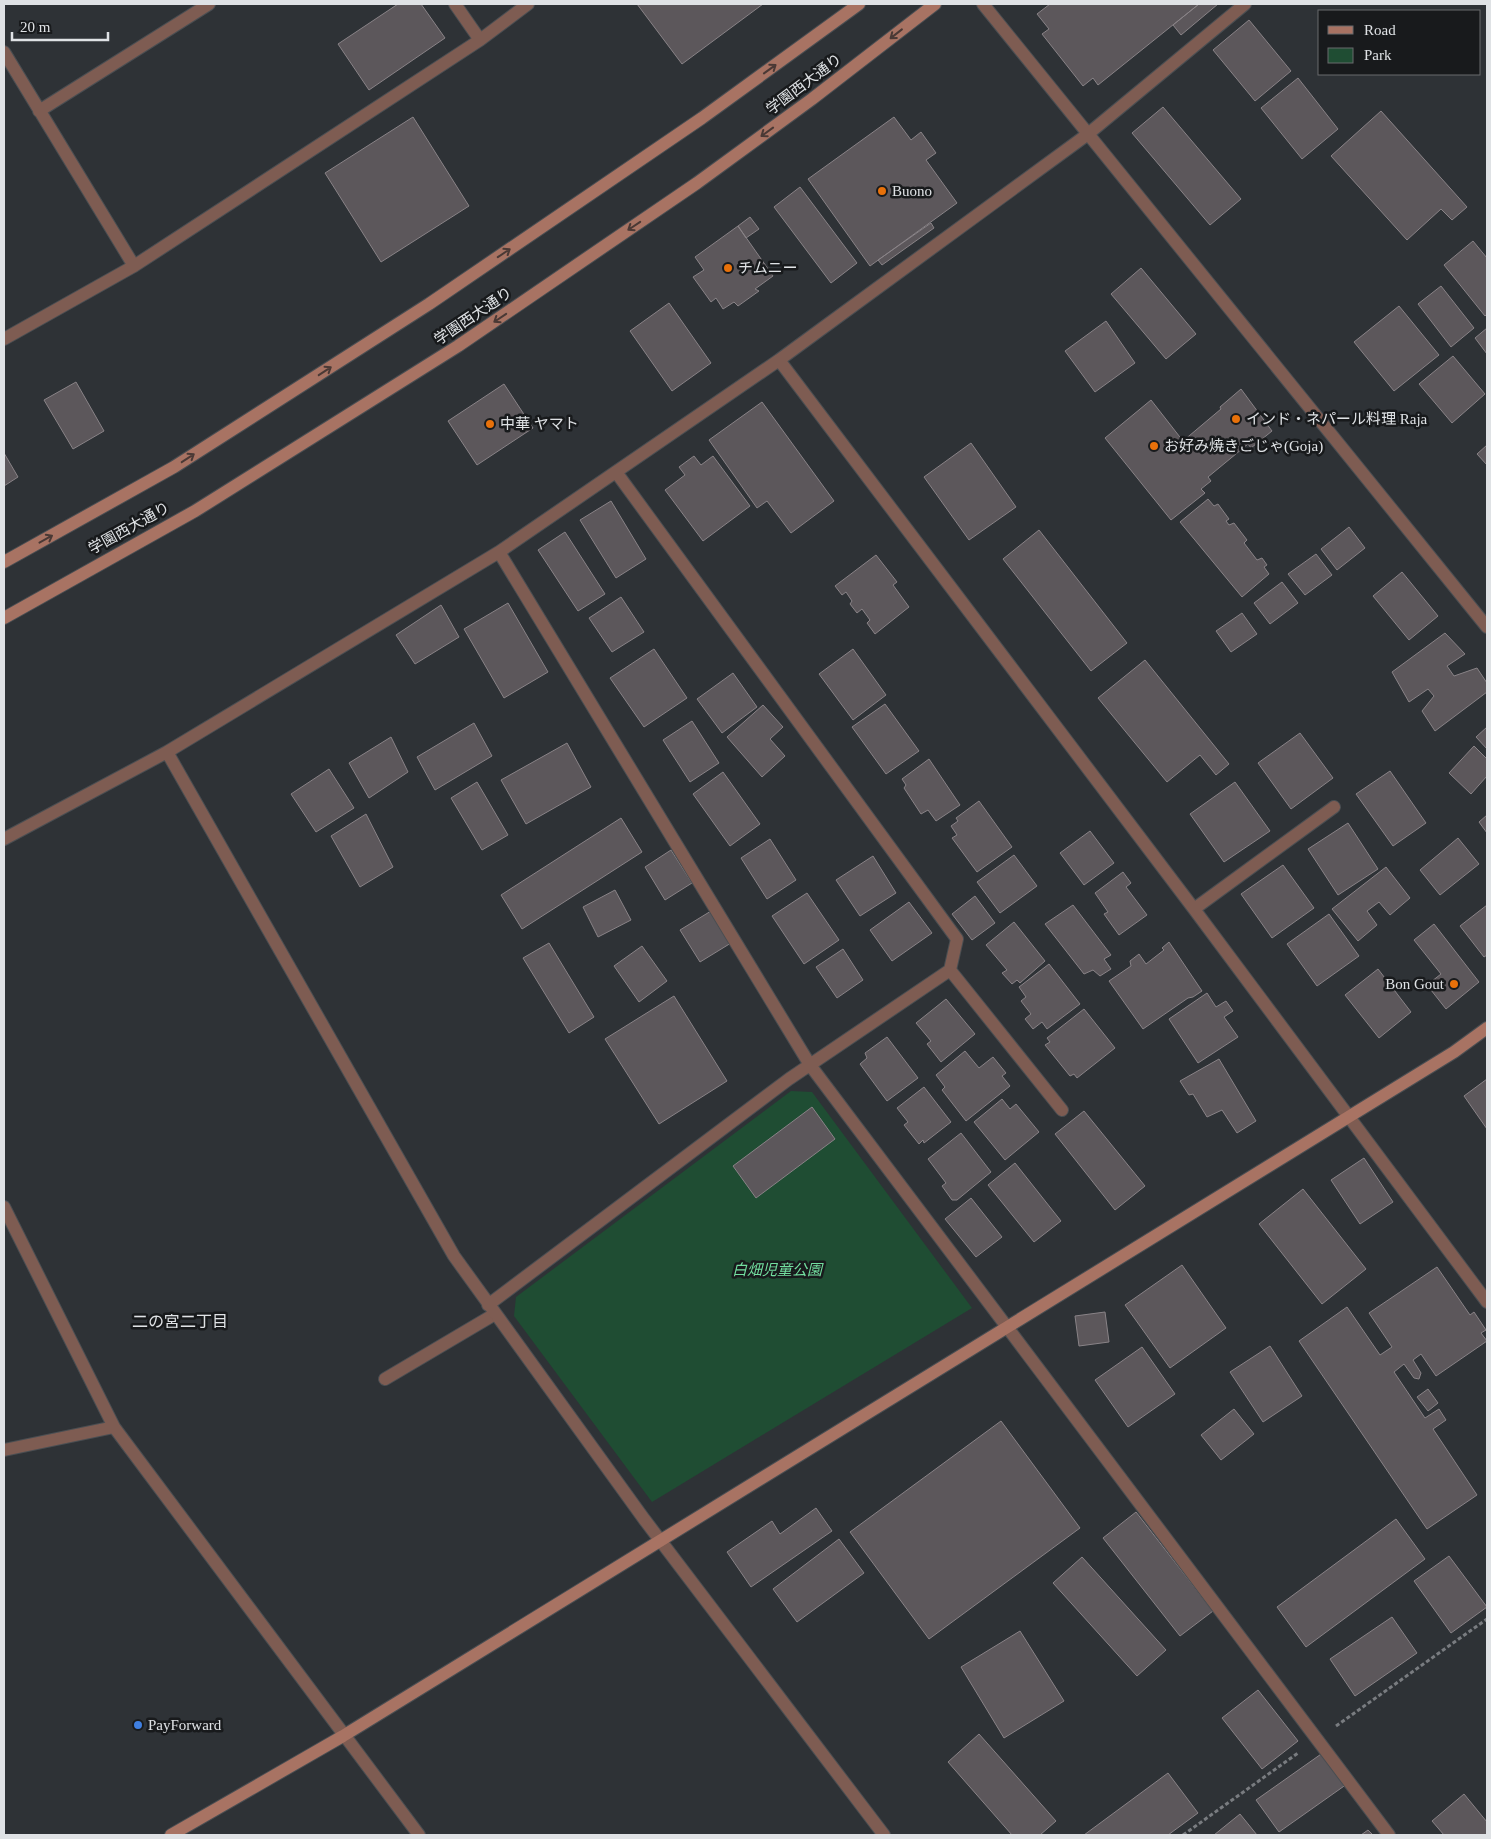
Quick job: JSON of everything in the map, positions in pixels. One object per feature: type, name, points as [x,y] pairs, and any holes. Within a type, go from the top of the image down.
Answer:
[{"type":"main road","name":"学園西大通り","points":[[4,562],[174,467],[429,304],[702,118],[859,4]]},
{"type":"main road","name":"学園西大通り","points":[[4,618],[195,510],[458,346],[697,183],[812,99],[935,4]]},
{"type":"main road","points":[[171,1835],[343,1736],[1349,1117],[1454,1052],[1487,1028]]},
{"type":"street","points":[[39,111],[209,4]]},
{"type":"street","points":[[455,4],[480,40]]},
{"type":"street","points":[[4,339],[134,266],[480,40],[528,4]]},
{"type":"street","points":[[982,4],[1487,627]]},
{"type":"street","points":[[4,840],[167,752],[499,552],[779,360],[1088,134],[1245,4]]},
{"type":"street","points":[[4,52],[134,266]]},
{"type":"street","points":[[779,360],[1194,909],[1487,1302]]},
{"type":"street","points":[[385,1379],[491,1309],[789,1079],[950,970],[958,939],[616,472]]},
{"type":"street","points":[[499,552],[810,1065],[1389,1835]]},
{"type":"street","points":[[167,752],[454,1256],[660,1540],[884,1835]]},
{"type":"street","points":[[1194,909],[1334,807]]},
{"type":"street","points":[[950,970],[1062,1110]]},
{"type":"street","points":[[4,1207],[114,1427],[343,1736],[419,1835]]},
{"type":"street","points":[[4,1450],[114,1427]]},
{"type":"green space","name":"白畑児童公園","points":[[791,1091],[812,1092],[972,1308],[652,1502],[514,1316],[516,1297]]},
{"type":"building","points":[[398,4],[421,4],[445,38],[369,90],[338,44]]},
{"type":"building","points":[[637,4],[763,4],[682,64]]},
{"type":"building","points":[[1050,4],[1199,4],[1098,85],[1093,78],[1083,86],[1042,34],[1049,29],[1037,14]]},
{"type":"building","points":[[1199,4],[1218,4],[1181,35],[1173,25]]},
{"type":"building","points":[[1249,20],[1291,71],[1255,101],[1213,50]]},
{"type":"building","points":[[1298,78],[1338,129],[1302,159],[1261,108]]},
{"type":"building","points":[[1163,107],[1241,199],[1210,225],[1132,133]]},
{"type":"building","points":[[1381,111],[1467,207],[1452,220],[1441,209],[1407,240],[1331,156]]},
{"type":"building","points":[[413,117],[469,206],[381,262],[325,173]]},
{"type":"building","name":"Buono","points":[[894,117],[911,140],[921,132],[936,153],[926,160],[957,203],[870,266],[808,179]]},
{"type":"building","points":[[800,187],[857,263],[831,283],[774,207]]},
{"type":"building","points":[[750,217],[759,229],[746,238],[738,226]]},
{"type":"building","points":[[931,223],[934,228],[882,265],[878,260]]},
{"type":"building","points":[[738,226],[773,276],[755,289],[759,291],[738,306],[734,302],[723,309],[716,298],[711,302],[693,277],[704,270],[695,257]]},
{"type":"building","points":[[1473,241],[1487,258],[1487,314],[1485,316],[1444,265]]},
{"type":"building","points":[[1141,268],[1196,334],[1166,359],[1111,294]]},
{"type":"building","points":[[1441,286],[1474,328],[1451,347],[1418,304]]},
{"type":"building","points":[[669,303],[711,363],[672,391],[630,331]]},
{"type":"building","points":[[1399,306],[1439,355],[1394,391],[1354,342]]},
{"type":"building","points":[[1106,321],[1135,363],[1095,392],[1065,351]]},
{"type":"building","points":[[1487,328],[1487,354],[1475,338]]},
{"type":"building","points":[[1453,356],[1485,394],[1452,423],[1419,384]]},
{"type":"building","points":[[76,382],[104,431],[73,449],[44,400]]},
{"type":"building","points":[[504,384],[533,428],[477,465],[448,421]]},
{"type":"building","points":[[1241,389],[1272,431],[1251,448],[1248,444],[1208,477],[1211,481],[1201,489],[1205,493],[1171,520],[1105,438],[1151,400],[1183,441],[1221,409],[1220,407]]},
{"type":"building","points":[[762,402],[834,501],[791,533],[767,501],[757,508],[709,440]]},
{"type":"building","points":[[971,443],[1016,507],[969,540],[924,477]]},
{"type":"building","points":[[1487,445],[1487,465],[1477,454]]},
{"type":"building","points":[[4,453],[18,477],[4,486]]},
{"type":"building","points":[[694,456],[701,465],[713,456],[750,506],[703,541],[665,490],[685,475],[679,467]]},
{"type":"building","points":[[1208,499],[1214,506],[1218,504],[1229,519],[1226,521],[1229,525],[1234,523],[1247,540],[1244,543],[1257,560],[1262,558],[1267,565],[1264,567],[1269,574],[1242,597],[1180,522]]},
{"type":"building","points":[[611,501],[646,559],[616,578],[580,520]]},
{"type":"building","points":[[1349,527],[1365,548],[1337,570],[1321,549]]},
{"type":"building","points":[[1039,530],[1127,643],[1091,671],[1003,559]]},
{"type":"building","points":[[565,532],[605,594],[578,611],[538,550]]},
{"type":"building","points":[[1316,554],[1332,575],[1305,595],[1288,574]]},
{"type":"building","points":[[876,555],[897,582],[893,585],[909,607],[875,634],[867,623],[870,620],[862,609],[857,613],[850,604],[852,601],[846,592],[842,595],[835,586]]},
{"type":"building","points":[[1402,572],[1438,616],[1409,640],[1373,596]]},
{"type":"building","points":[[1282,582],[1298,603],[1270,624],[1254,603]]},
{"type":"building","points":[[621,597],[644,632],[612,652],[589,618]]},
{"type":"building","points":[[508,603],[548,672],[504,698],[464,629]]},
{"type":"building","points":[[441,605],[459,637],[415,664],[396,635]]},
{"type":"building","points":[[1242,613],[1257,634],[1231,652],[1216,631]]},
{"type":"building","points":[[1445,633],[1465,654],[1447,666],[1454,676],[1477,668],[1487,683],[1487,692],[1435,731],[1422,711],[1434,696],[1428,689],[1409,702],[1392,672]]},
{"type":"building","points":[[654,649],[687,698],[644,727],[610,678]]},
{"type":"building","points":[[853,649],[886,695],[853,720],[819,674]]},
{"type":"building","points":[[1145,660],[1229,764],[1216,775],[1200,755],[1167,782],[1098,698]]},
{"type":"building","points":[[733,673],[757,707],[722,733],[697,699]]},
{"type":"building","points":[[885,704],[919,751],[886,774],[852,727]]},
{"type":"building","points":[[763,705],[783,727],[770,739],[785,756],[762,777],[727,737]]},
{"type":"building","points":[[692,721],[719,763],[690,782],[663,740]]},
{"type":"building","points":[[474,723],[492,756],[435,790],[417,757]]},
{"type":"building","points":[[1487,727],[1487,749],[1476,737]]},
{"type":"building","points":[[1300,733],[1333,778],[1291,809],[1258,763]]},
{"type":"building","points":[[391,737],[408,772],[369,798],[349,763]]},
{"type":"building","points":[[567,743],[591,787],[526,824],[501,780]]},
{"type":"building","points":[[1474,746],[1487,759],[1487,776],[1471,794],[1449,773]]},
{"type":"building","points":[[929,759],[960,805],[936,821],[928,810],[921,814],[904,788],[906,785],[902,779]]},
{"type":"building","points":[[329,769],[354,808],[316,832],[291,794]]},
{"type":"building","points":[[1390,771],[1426,823],[1393,846],[1356,794]]},
{"type":"building","points":[[723,772],[760,824],[730,846],[693,794]]},
{"type":"building","points":[[477,782],[508,835],[482,850],[451,798]]},
{"type":"building","points":[[1235,782],[1270,831],[1224,862],[1190,814]]},
{"type":"building","points":[[979,801],[1012,847],[977,872],[952,838],[957,835],[951,826],[958,821],[956,818]]},
{"type":"building","points":[[366,814],[393,867],[360,887],[331,836]]},
{"type":"building","points":[[1487,815],[1487,833],[1479,822]]},
{"type":"building","points":[[621,818],[642,852],[522,929],[501,895]]},
{"type":"building","points":[[1348,823],[1378,869],[1338,895],[1308,849]]},
{"type":"building","points":[[1090,831],[1114,863],[1084,885],[1060,853]]},
{"type":"building","points":[[1458,838],[1479,864],[1440,895],[1420,870]]},
{"type":"building","points":[[770,839],[796,880],[767,899],[741,858]]},
{"type":"building","points":[[671,850],[692,883],[665,900],[645,867]]},
{"type":"building","points":[[1014,855],[1037,886],[1000,913],[977,882]]},
{"type":"building","points":[[873,856],[896,893],[860,916],[836,880]]},
{"type":"building","points":[[1283,865],[1314,908],[1272,938],[1241,894]]},
{"type":"building","points":[[1386,867],[1410,898],[1390,915],[1379,902],[1367,911],[1377,925],[1358,941],[1332,909]]},
{"type":"building","points":[[1123,872],[1131,883],[1126,887],[1147,915],[1119,935],[1104,914],[1108,912],[1095,893]]},
{"type":"building","points":[[615,890],[631,920],[598,937],[583,907]]},
{"type":"building","points":[[807,893],[839,940],[804,964],[772,916]]},
{"type":"building","points":[[975,896],[995,923],[972,940],[952,914]]},
{"type":"building","points":[[909,902],[932,933],[892,961],[870,930]]},
{"type":"building","points":[[1073,905],[1111,955],[1104,959],[1111,969],[1100,976],[1093,970],[1084,974],[1045,924]]},
{"type":"building","points":[[1487,905],[1487,955],[1484,957],[1460,926]]},
{"type":"building","points":[[711,911],[731,943],[700,962],[680,930]]},
{"type":"building","points":[[1329,914],[1359,956],[1317,986],[1287,944]]},
{"type":"building","points":[[1014,922],[1045,961],[1020,983],[1017,980],[1012,984],[1002,973],[1007,970],[986,945]]},
{"type":"building","points":[[1434,924],[1479,982],[1446,1009],[1427,985],[1441,974],[1414,940]]},
{"type":"building","points":[[1169,942],[1202,991],[1188,998],[1143,1029],[1109,981],[1131,966],[1130,961],[1139,954],[1146,964],[1164,950],[1162,948]]},
{"type":"building","points":[[549,943],[594,1017],[569,1033],[523,958]]},
{"type":"building","points":[[642,946],[667,981],[639,1002],[614,966]]},
{"type":"building","points":[[843,949],[863,980],[837,998],[816,967]]},
{"type":"building","points":[[1049,964],[1080,1004],[1047,1029],[1042,1022],[1033,1029],[1025,1019],[1031,1014],[1021,1001],[1026,997],[1019,987]]},
{"type":"building","points":[[1378,969],[1411,1012],[1379,1038],[1345,995]]},
{"type":"building","points":[[1207,993],[1216,1007],[1226,1001],[1233,1011],[1224,1017],[1238,1037],[1198,1063],[1169,1019]]},
{"type":"building","points":[[674,996],[727,1081],[659,1124],[605,1039]]},
{"type":"building","points":[[946,999],[975,1034],[941,1062],[927,1044],[931,1041],[916,1023]]},
{"type":"building","points":[[1084,1009],[1115,1048],[1077,1078],[1074,1074],[1070,1076],[1045,1045],[1050,1042],[1047,1038]]},
{"type":"building","points":[[887,1037],[918,1078],[887,1101],[860,1064],[867,1058],[865,1053]]},
{"type":"building","points":[[965,1051],[979,1068],[993,1057],[1006,1073],[1002,1076],[1010,1086],[966,1121],[942,1090],[945,1087],[936,1075]]},
{"type":"building","points":[[1219,1059],[1256,1121],[1237,1133],[1222,1110],[1207,1117],[1193,1094],[1189,1095],[1180,1081]]},
{"type":"building","points":[[1487,1079],[1487,1129],[1464,1096]]},
{"type":"building","points":[[924,1087],[951,1122],[924,1143],[923,1140],[919,1144],[904,1125],[908,1122],[897,1108]]},
{"type":"building","points":[[1002,1099],[1010,1109],[1016,1104],[1039,1132],[1005,1160],[974,1122]]},
{"type":"building","points":[[812,1107],[835,1139],[756,1198],[733,1166]]},
{"type":"building","points":[[1084,1111],[1145,1186],[1115,1210],[1055,1134]]},
{"type":"building","points":[[961,1133],[991,1172],[957,1200],[952,1200],[942,1186],[946,1183],[928,1159]]},
{"type":"building","points":[[1364,1158],[1393,1202],[1360,1224],[1331,1180]]},
{"type":"building","points":[[1015,1163],[1061,1221],[1034,1242],[988,1185]]},
{"type":"building","points":[[1303,1189],[1366,1269],[1322,1304],[1259,1224]]},
{"type":"building","points":[[971,1198],[1002,1237],[976,1257],[945,1219]]},
{"type":"building","points":[[1182,1265],[1226,1328],[1170,1368],[1125,1305]]},
{"type":"building","points":[[1437,1267],[1470,1315],[1474,1312],[1486,1330],[1481,1333],[1487,1341],[1436,1376],[1421,1354],[1413,1360],[1421,1373],[1419,1379],[1414,1378],[1404,1364],[1394,1372],[1425,1418],[1439,1409],[1446,1420],[1433,1429],[1477,1495],[1427,1529],[1299,1341],[1347,1307],[1380,1355],[1392,1347],[1369,1313]]},
{"type":"building","points":[[1105,1312],[1109,1342],[1079,1346],[1075,1316]]},
{"type":"building","points":[[1270,1346],[1302,1396],[1263,1422],[1230,1372]]},
{"type":"building","points":[[1142,1347],[1175,1394],[1128,1427],[1095,1380]]},
{"type":"building","points":[[1428,1389],[1438,1403],[1428,1411],[1417,1397]]},
{"type":"building","points":[[1234,1409],[1254,1434],[1221,1460],[1201,1435]]},
{"type":"building","points":[[1001,1421],[1080,1528],[929,1639],[850,1532]]},
{"type":"building","points":[[816,1508],[832,1531],[751,1587],[727,1552],[772,1521],[780,1534]]},
{"type":"building","points":[[1136,1512],[1213,1611],[1180,1636],[1103,1538]]},
{"type":"building","points":[[1396,1519],[1425,1559],[1306,1647],[1277,1607]]},
{"type":"building","points":[[839,1539],[864,1573],[797,1622],[773,1589]]},
{"type":"building","points":[[1449,1556],[1487,1607],[1451,1633],[1414,1581]]},
{"type":"building","points":[[1082,1557],[1166,1650],[1137,1676],[1053,1583]]},
{"type":"building","points":[[1392,1617],[1417,1653],[1355,1696],[1330,1659]]},
{"type":"building","points":[[1020,1631],[1064,1701],[1004,1738],[961,1667]]},
{"type":"building","points":[[1258,1690],[1298,1741],[1262,1769],[1222,1718]]},
{"type":"building","points":[[979,1734],[1056,1821],[1040,1835],[1012,1835],[948,1762]]},
{"type":"building","points":[[1324,1752],[1347,1784],[1279,1832],[1256,1800]]},
{"type":"building","points":[[1168,1773],[1198,1813],[1168,1835],[1084,1835]]},
{"type":"building","points":[[1464,1794],[1487,1822],[1487,1835],[1444,1835],[1432,1821]]},
{"type":"building","points":[[1240,1814],[1257,1835],[1214,1835]]},
{"type":"building","points":[[1368,1830],[1373,1835],[1361,1835]]},
{"type":"place","name":"Buono","points":[[882,191]]},
{"type":"place","name":"チムニー","points":[[728,268]]},
{"type":"place","name":"インド・ネパール料理 Raja","points":[[1236,419]]},
{"type":"place","name":"中華 ヤマト","points":[[490,424]]},
{"type":"place","name":"お好み焼きごじゃ(Goja)","points":[[1154,446]]},
{"type":"place","name":"Bon Gout","points":[[1454,984]]},
{"type":"place","name":"PayForward","points":[[138,1725]]},
{"type":"district","name":"二の宮二丁目","points":[[180,1321]]}]
